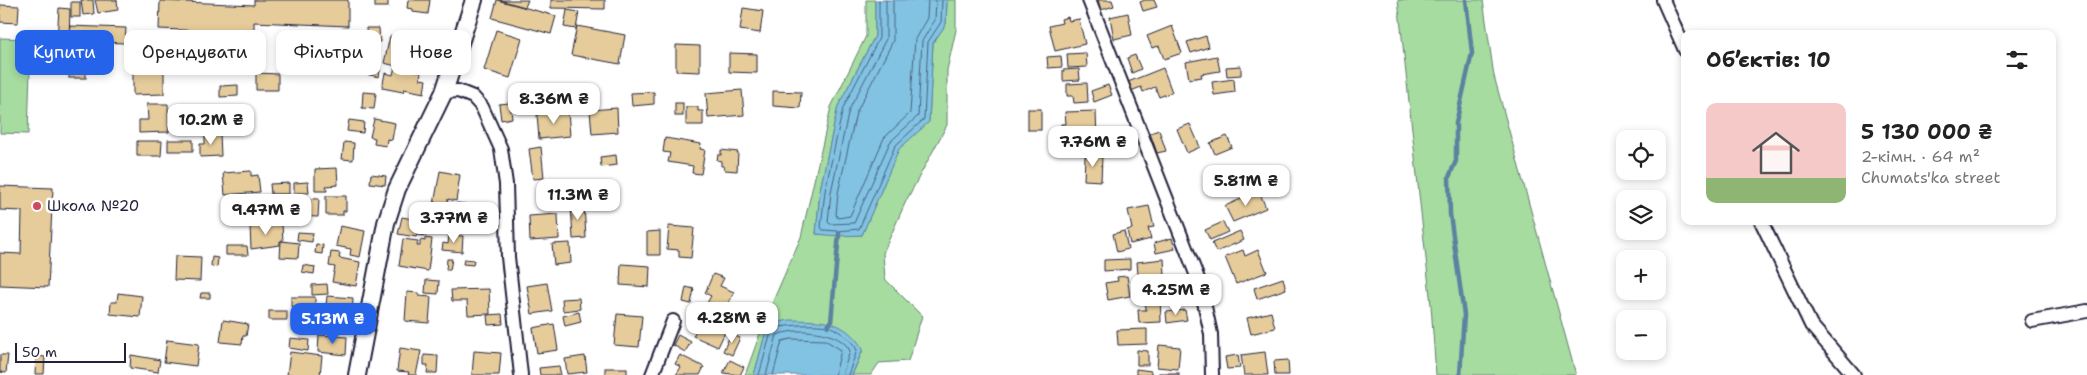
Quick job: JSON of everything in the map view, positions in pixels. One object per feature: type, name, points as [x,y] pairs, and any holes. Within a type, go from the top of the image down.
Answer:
[{"type":"street","points":[[357,375],[389,214],[397,189],[444,92],[474,0]]},
{"type":"street","points":[[1089,0],[1200,284],[1211,334],[1212,375]]},
{"type":"street","points":[[1663,0],[1681,41]]},
{"type":"street","points":[[444,92],[458,91],[473,96],[482,107],[501,150],[506,184],[508,257],[522,375]]},
{"type":"street","points":[[1763,225],[1811,325],[1854,375]]},
{"type":"street","points":[[2032,321],[2087,311]]},
{"type":"street","points":[[652,375],[672,320]]},
{"type":"green space","points":[[866,0],[875,0],[875,36],[838,106],[820,190],[816,234],[862,235],[899,148],[929,121],[933,43],[946,24],[947,0],[956,0],[956,30],[947,70],[947,125],[906,201],[883,253],[885,279],[922,316],[908,361],[879,363],[871,375],[852,375],[863,350],[768,324],[754,375],[745,375],[766,317],[801,237],[831,107],[866,36]]},
{"type":"green space","points":[[1398,0],[1483,0],[1494,76],[1576,375],[1436,375],[1431,305]]},
{"type":"green space","points":[[0,38],[15,38],[15,75],[30,75],[28,134],[0,133]]},
{"type":"water","points":[[875,0],[947,0],[946,24],[933,43],[929,122],[899,149],[862,235],[838,236],[816,234],[820,190],[838,106],[875,36]]},
{"type":"water","points":[[790,320],[822,321],[840,326],[848,332],[863,349],[852,375],[754,375],[768,324]]},
{"type":"building","points":[[81,0],[93,0],[94,14],[83,15]]},
{"type":"building","points":[[95,0],[117,0],[118,10],[98,13]]},
{"type":"building","points":[[254,0],[348,0],[348,26],[254,22],[254,30],[159,29],[160,1],[254,5]]},
{"type":"building","points":[[375,0],[388,0],[388,7],[375,7]]},
{"type":"building","points":[[408,0],[430,0],[428,14],[413,12],[413,9],[407,8]]},
{"type":"building","points":[[497,0],[556,16],[551,34],[492,18]]},
{"type":"building","points":[[499,0],[528,0],[525,7]]},
{"type":"building","points":[[551,0],[605,0],[605,9],[551,8]]},
{"type":"building","points":[[1098,0],[1112,0],[1114,6],[1101,10]]},
{"type":"building","points":[[1154,0],[1157,7],[1143,11],[1140,2]]},
{"type":"building","points":[[71,2],[80,2],[80,17],[71,17]]},
{"type":"building","points":[[0,5],[19,6],[18,23],[0,22]]},
{"type":"building","points":[[59,8],[70,9],[69,30],[58,30]]},
{"type":"building","points":[[743,8],[763,11],[760,33],[740,30]]},
{"type":"building","points":[[567,10],[579,12],[576,29],[564,27]]},
{"type":"building","points":[[1128,13],[1132,35],[1114,39],[1110,17]]},
{"type":"building","points":[[1068,17],[1069,21],[1079,19],[1085,44],[1055,51],[1049,26],[1062,23],[1061,19]]},
{"type":"building","points":[[70,26],[126,28],[124,30],[124,43],[114,43],[114,30],[70,30]]},
{"type":"building","points":[[577,26],[625,35],[620,64],[571,55]]},
{"type":"building","points":[[1172,26],[1182,53],[1164,59],[1159,46],[1152,48],[1147,36]]},
{"type":"building","points":[[366,28],[379,28],[379,30],[366,30]]},
{"type":"building","points":[[496,30],[522,38],[510,78],[484,70]]},
{"type":"building","points":[[390,36],[391,36],[391,65],[384,63]]},
{"type":"building","points":[[1206,36],[1209,47],[1191,53],[1187,42]]},
{"type":"building","points":[[676,45],[700,46],[700,72],[676,71]]},
{"type":"building","points":[[729,53],[757,54],[757,73],[729,72]]},
{"type":"building","points":[[1086,53],[1087,67],[1068,68],[1067,54]]},
{"type":"building","points":[[1135,55],[1141,69],[1132,73],[1127,58]]},
{"type":"building","points":[[1061,56],[1062,67],[1048,68],[1047,57]]},
{"type":"building","points":[[1217,56],[1220,71],[1201,74],[1202,77],[1189,79],[1186,62]]},
{"type":"building","points":[[1241,66],[1241,75],[1227,76],[1226,67]]},
{"type":"building","points":[[1163,68],[1172,92],[1159,97],[1155,87],[1143,92],[1141,87],[1131,91],[1128,82]]},
{"type":"building","points":[[1079,69],[1080,80],[1063,81],[1063,70]]},
{"type":"building","points":[[266,73],[278,75],[278,90],[256,90],[256,75],[266,75]]},
{"type":"building","points":[[385,73],[391,75],[421,75],[420,79],[426,80],[424,93],[404,89],[403,92],[382,88]]},
{"type":"building","points":[[69,75],[86,75],[86,78],[69,78]]},
{"type":"building","points":[[133,75],[164,75],[164,94],[133,95]]},
{"type":"building","points":[[1234,79],[1235,92],[1214,95],[1212,82]]},
{"type":"building","points":[[1087,83],[1088,102],[1074,103],[1073,96],[1067,96],[1067,84]]},
{"type":"building","points":[[238,85],[238,96],[220,97],[220,86]]},
{"type":"building","points":[[1108,85],[1112,95],[1094,102],[1091,91]]},
{"type":"building","points":[[742,90],[744,115],[708,118],[706,93]]},
{"type":"building","points":[[773,91],[801,92],[800,108],[773,106]]},
{"type":"building","points":[[363,92],[376,93],[374,109],[362,108]]},
{"type":"building","points":[[654,92],[654,104],[632,106],[631,93]]},
{"type":"building","points":[[510,103],[512,118],[501,120],[499,104]]},
{"type":"building","points":[[675,103],[683,103],[683,116],[675,116]]},
{"type":"building","points":[[147,104],[168,104],[169,132],[139,133],[139,120],[148,120]]},
{"type":"building","points":[[686,107],[698,107],[698,111],[703,111],[703,125],[686,125]]},
{"type":"building","points":[[617,108],[618,132],[592,134],[590,110]]},
{"type":"building","points":[[1028,109],[1041,109],[1041,130],[1028,130]]},
{"type":"building","points":[[568,111],[570,136],[539,139],[537,114]]},
{"type":"building","points":[[1096,111],[1097,139],[1084,140],[1084,132],[1061,133],[1061,124],[1066,124],[1065,112]]},
{"type":"building","points":[[374,119],[395,123],[392,140],[387,139],[386,146],[374,144],[375,138],[370,137]]},
{"type":"building","points":[[349,120],[364,122],[363,133],[347,131]]},
{"type":"building","points":[[1190,124],[1200,147],[1187,153],[1177,129]]},
{"type":"building","points":[[1159,130],[1166,151],[1157,153],[1150,133]]},
{"type":"building","points":[[205,134],[220,134],[221,156],[200,157],[200,144],[205,144]]},
{"type":"building","points":[[1227,136],[1232,147],[1215,154],[1210,143]]},
{"type":"building","points":[[665,138],[701,144],[700,149],[705,150],[701,174],[692,173],[693,166],[668,162],[670,153],[663,152]]},
{"type":"building","points":[[168,140],[193,140],[193,151],[168,151]]},
{"type":"building","points":[[137,141],[162,141],[161,156],[137,156]]},
{"type":"building","points":[[344,142],[354,143],[353,160],[342,159]]},
{"type":"building","points":[[541,147],[544,178],[533,179],[529,149]]},
{"type":"building","points":[[721,150],[738,152],[737,171],[725,170],[724,166],[721,166],[721,161],[717,160],[718,155],[721,155]]},
{"type":"building","points":[[616,155],[617,165],[601,167],[600,157]]},
{"type":"building","points":[[1085,156],[1102,157],[1101,181],[1084,180]]},
{"type":"building","points":[[337,168],[338,185],[326,186],[327,191],[315,191],[315,169]]},
{"type":"building","points":[[251,171],[251,176],[258,175],[260,192],[225,195],[223,173]]},
{"type":"building","points":[[440,171],[460,175],[456,201],[448,199],[446,212],[433,210]]},
{"type":"building","points":[[371,174],[386,176],[385,185],[370,183]]},
{"type":"building","points":[[308,182],[309,193],[294,193],[294,183]]},
{"type":"building","points":[[289,183],[289,194],[271,194],[270,184]]},
{"type":"building","points":[[0,186],[53,188],[48,287],[0,285],[0,253],[21,254],[22,211],[0,210]]},
{"type":"building","points":[[1259,191],[1266,208],[1233,222],[1225,206]]},
{"type":"building","points":[[326,196],[346,196],[346,211],[343,211],[343,215],[326,215]]},
{"type":"building","points":[[295,198],[319,199],[318,217],[294,216]]},
{"type":"building","points":[[269,199],[281,199],[281,207],[269,207]]},
{"type":"building","points":[[457,203],[471,205],[470,214],[456,213]]},
{"type":"building","points":[[571,204],[584,204],[586,238],[573,239]]},
{"type":"building","points":[[1149,206],[1154,227],[1148,228],[1151,239],[1130,244],[1127,230],[1132,229],[1128,210]]},
{"type":"building","points":[[558,214],[559,239],[530,241],[529,216]]},
{"type":"building","points":[[402,217],[433,223],[432,233],[427,232],[426,236],[417,235],[416,237],[398,234]]},
{"type":"building","points":[[1223,222],[1228,232],[1210,240],[1205,230]]},
{"type":"building","points":[[282,224],[283,241],[280,241],[280,245],[251,249],[250,226]]},
{"type":"building","points":[[340,226],[365,231],[360,257],[350,255],[351,249],[336,246]]},
{"type":"building","points":[[669,226],[694,228],[691,258],[679,257],[679,250],[667,249]]},
{"type":"building","points":[[660,231],[660,255],[647,255],[647,232]]},
{"type":"building","points":[[1124,231],[1128,249],[1117,252],[1113,234]]},
{"type":"building","points":[[1240,231],[1244,240],[1216,252],[1212,243]]},
{"type":"building","points":[[298,232],[313,233],[312,242],[297,240]]},
{"type":"building","points":[[449,235],[463,236],[462,252],[442,250],[443,243],[448,244]]},
{"type":"building","points":[[425,238],[432,239],[428,271],[399,266],[403,239],[418,241],[417,246],[420,246],[420,240],[425,241]]},
{"type":"building","points":[[1172,238],[1175,249],[1156,253],[1154,243]]},
{"type":"building","points":[[281,241],[299,243],[298,258],[280,257]]},
{"type":"building","points":[[570,243],[571,263],[554,265],[552,244]]},
{"type":"building","points":[[316,244],[323,245],[322,254],[315,253]]},
{"type":"building","points":[[226,246],[247,246],[248,255],[226,255]]},
{"type":"building","points":[[1243,250],[1245,256],[1258,250],[1267,272],[1236,284],[1225,257]]},
{"type":"building","points":[[331,252],[340,253],[339,258],[360,262],[356,286],[332,282],[335,267],[329,266]]},
{"type":"building","points":[[175,256],[201,257],[200,281],[174,280]]},
{"type":"building","points":[[212,257],[218,258],[217,267],[211,266]]},
{"type":"building","points":[[447,259],[452,259],[450,270],[446,270]]},
{"type":"building","points":[[464,259],[474,260],[473,265],[463,264]]},
{"type":"building","points":[[1130,259],[1130,269],[1104,271],[1104,260]]},
{"type":"building","points":[[1164,259],[1165,274],[1162,274],[1163,285],[1139,287],[1137,262]]},
{"type":"building","points":[[621,264],[650,266],[649,287],[620,285]]},
{"type":"building","points":[[303,265],[315,267],[314,274],[302,272]]},
{"type":"building","points":[[713,274],[724,278],[720,286],[734,292],[725,311],[707,303],[711,296],[705,293]]},
{"type":"building","points":[[1127,276],[1130,296],[1108,300],[1105,283],[1118,281],[1117,277]]},
{"type":"building","points":[[1283,278],[1286,289],[1257,299],[1254,288]]},
{"type":"building","points":[[426,280],[439,281],[438,294],[425,293]]},
{"type":"building","points":[[547,283],[552,311],[532,314],[527,286]]},
{"type":"building","points":[[327,284],[328,294],[312,295],[312,285]]},
{"type":"building","points":[[686,287],[694,289],[691,304],[683,302]]},
{"type":"building","points":[[489,289],[490,314],[468,315],[467,301],[452,301],[451,290]]},
{"type":"building","points":[[407,292],[431,297],[429,323],[405,321]]},
{"type":"building","points":[[118,293],[142,296],[140,317],[110,314],[111,302],[117,302]]},
{"type":"building","points":[[201,293],[210,293],[210,298],[200,298]]},
{"type":"building","points":[[1160,293],[1161,322],[1139,323],[1138,310],[1146,310],[1145,294]]},
{"type":"building","points":[[327,296],[353,298],[352,319],[325,316]]},
{"type":"building","points":[[291,297],[315,297],[315,306],[291,307]]},
{"type":"building","points":[[579,298],[580,309],[563,311],[562,299]]},
{"type":"building","points":[[735,309],[744,311],[742,325],[732,323]]},
{"type":"building","points":[[1185,310],[1187,320],[1167,323],[1166,312]]},
{"type":"building","points":[[269,311],[287,311],[287,320],[269,320]]},
{"type":"building","points":[[579,312],[581,322],[565,326],[563,316]]},
{"type":"building","points":[[1271,312],[1275,328],[1251,334],[1247,318]]},
{"type":"building","points":[[293,314],[309,314],[309,325],[293,324]]},
{"type":"building","points":[[502,314],[503,324],[488,325],[487,315]]},
{"type":"building","points":[[617,314],[642,316],[639,347],[614,345]]},
{"type":"building","points":[[698,314],[727,328],[718,347],[693,336],[697,328],[692,326]]},
{"type":"building","points":[[327,317],[344,319],[343,327],[326,326]]},
{"type":"building","points":[[223,320],[248,324],[246,336],[243,336],[242,344],[220,342]]},
{"type":"building","points":[[554,324],[558,350],[537,353],[533,328]]},
{"type":"building","points":[[1147,329],[1147,344],[1118,345],[1117,330]]},
{"type":"building","points":[[731,334],[740,338],[732,355],[723,351]]},
{"type":"building","points":[[319,335],[347,337],[346,355],[318,352]]},
{"type":"building","points":[[678,335],[691,342],[685,352],[673,345]]},
{"type":"building","points":[[290,338],[309,340],[308,351],[289,348]]},
{"type":"building","points":[[167,340],[199,344],[196,366],[164,362]]},
{"type":"building","points":[[1159,345],[1180,347],[1178,369],[1157,367]]},
{"type":"building","points":[[400,348],[421,351],[416,375],[408,375],[409,372],[397,371]]},
{"type":"building","points":[[1137,350],[1148,351],[1148,365],[1137,365]]},
{"type":"building","points":[[474,351],[501,353],[499,375],[472,375]]},
{"type":"building","points":[[290,352],[322,356],[320,375],[287,375]]},
{"type":"building","points":[[1265,352],[1268,375],[1244,375],[1241,355]]},
{"type":"building","points":[[0,355],[8,355],[6,373],[0,372]]},
{"type":"building","points":[[131,355],[160,360],[158,372],[130,368]]},
{"type":"building","points":[[424,355],[438,356],[437,373],[427,373],[428,365],[424,365]]},
{"type":"building","points":[[680,355],[704,367],[700,375],[676,375],[681,367],[675,364]]},
{"type":"building","points":[[1238,355],[1240,368],[1227,369],[1225,357]]},
{"type":"building","points":[[36,356],[45,357],[44,374],[35,374]]},
{"type":"building","points":[[585,356],[587,372],[567,374],[565,359]]},
{"type":"building","points":[[730,360],[744,367],[740,375],[723,373]]},
{"type":"building","points":[[1288,360],[1289,375],[1275,375],[1274,361]]},
{"type":"building","points":[[559,366],[561,375],[540,375],[539,368]]},
{"type":"building","points":[[605,368],[627,368],[627,375],[605,375]]},
{"type":"building","points":[[1136,369],[1151,371],[1151,375],[1136,375]]},
{"type":"building","points":[[1159,373],[1179,373],[1179,375],[1159,375]]},
{"type":"waterway","points":[[1460,375],[1464,315],[1450,214],[1449,177],[1456,161],[1456,123],[1472,53],[1466,0]]},
{"type":"waterway","points":[[828,326],[831,322],[839,233]]},
{"type":"place","name":"Школа №20","points":[[37,206]]}]
